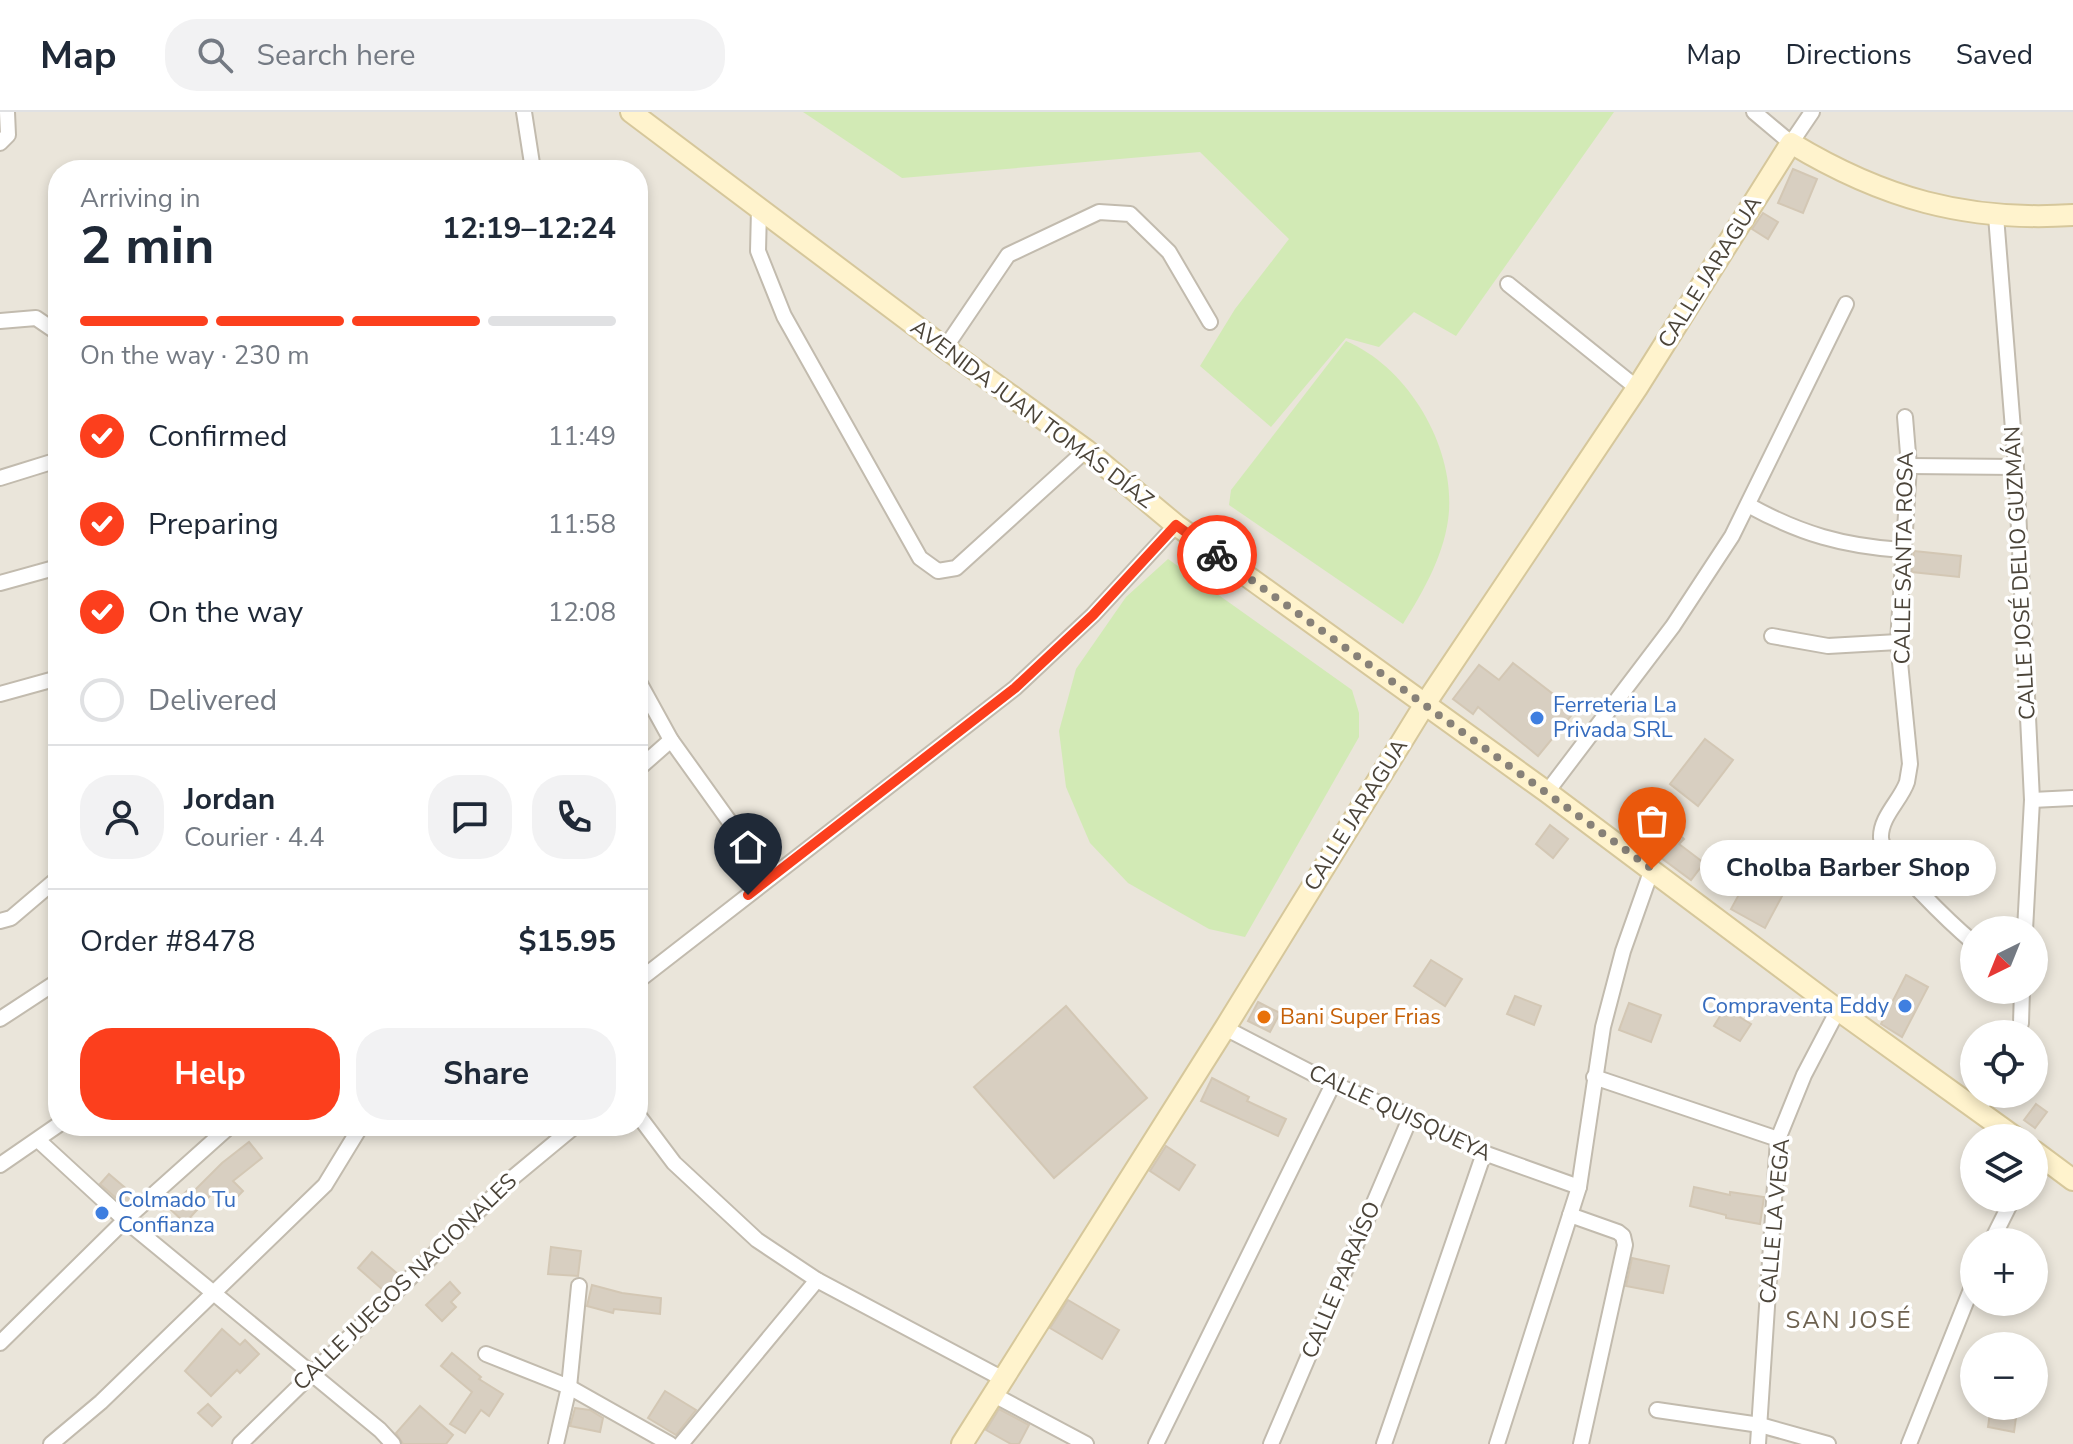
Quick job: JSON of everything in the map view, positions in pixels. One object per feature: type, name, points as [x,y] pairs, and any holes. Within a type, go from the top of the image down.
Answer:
[{"type":"street","points":[[0,143],[8,135],[7,112]]},
{"type":"street","points":[[524,112],[531,160]]},
{"type":"street","name":"AVENIDA JUAN TOMÁS DÍAZ","points":[[631,112],[1086,450],[1176,525],[1547,792],[1838,1010],[1960,1087]]},
{"type":"street","points":[[1754,112],[1791,143],[1828,165],[1893,194],[1996,216],[2073,215]]},
{"type":"street","name":"CALLE JARAGUA","points":[[962,1444],[1000,1388],[1425,704],[1637,388],[1812,112]]},
{"type":"street","points":[[759,209],[758,251],[784,316],[920,558],[938,571],[956,568],[1086,450]]},
{"type":"street","points":[[945,348],[1008,255],[1099,212],[1130,214],[1169,252],[1210,322]]},
{"type":"street","name":"CALLE JOSÉ DELIO GUZMÁN","points":[[1996,216],[2016,467],[2032,800],[2026,916]]},
{"type":"street","points":[[1508,284],[1637,388]]},
{"type":"street","points":[[1547,792],[1673,626],[1732,536],[1846,304]]},
{"type":"street","points":[[0,321],[36,318],[48,326]]},
{"type":"street","name":"CALLE SANTA ROSA","points":[[1905,417],[1909,466],[1898,642],[1910,764],[1906,783],[1887,817],[1881,838],[1888,855],[1960,931]]},
{"type":"street","points":[[0,478],[48,463]]},
{"type":"street","points":[[1909,466],[2016,467]]},
{"type":"street","points":[[1748,505],[1784,525],[1823,539],[1865,548],[1902,550]]},
{"type":"street","points":[[648,973],[1015,688],[1093,615],[1176,525]]},
{"type":"street","points":[[0,583],[48,570]]},
{"type":"street","points":[[1772,636],[1828,646],[1898,642]]},
{"type":"street","points":[[0,694],[48,681]]},
{"type":"street","points":[[648,698],[671,740],[770,878]]},
{"type":"street","points":[[648,760],[671,740]]},
{"type":"street","points":[[2032,800],[2073,798]]},
{"type":"street","points":[[1497,1444],[1579,1187],[1603,1027],[1623,951],[1652,869]]},
{"type":"street","points":[[0,921],[11,918],[48,887]]},
{"type":"street","points":[[0,1019],[48,988]]},
{"type":"street","name":"CALLE LA VEGA","points":[[1758,1444],[1778,1139],[1804,1075],[1838,1010]]},
{"type":"street","name":"CALLE QUISQUEYA","points":[[1225,1028],[1333,1084],[1411,1116],[1484,1153],[1579,1187]]},
{"type":"street","points":[[1594,1077],[1778,1139]]},
{"type":"street","points":[[1156,1444],[1333,1084]]},
{"type":"street","name":"AVENIDA JUAN TOMÁS DÍAZ","points":[[1989,1108],[2004,1124]]},
{"type":"street","name":"CALLE PARAÍSO","points":[[1271,1444],[1411,1116]]},
{"type":"street","points":[[648,1128],[674,1163],[757,1240],[1086,1444]]},
{"type":"street","points":[[0,1165],[48,1132]]},
{"type":"street","points":[[0,1343],[125,1220],[219,1136]]},
{"type":"street","points":[[51,1444],[101,1402],[325,1185],[355,1136]]},
{"type":"street","name":"CALLE JUEGOS NACIONALES","points":[[240,1444],[511,1179],[563,1136]]},
{"type":"street","points":[[38,1140],[125,1220],[380,1430],[393,1444]]},
{"type":"street","points":[[1384,1444],[1484,1153]]},
{"type":"street","points":[[2048,1163],[2073,1180]]},
{"type":"street","points":[[1570,1215],[1618,1232],[1623,1236],[1625,1245],[1581,1444]]},
{"type":"street","points":[[681,1444],[817,1280]]},
{"type":"street","points":[[556,1444],[569,1387],[579,1286]]},
{"type":"street","points":[[1909,1444],[1960,1316]]},
{"type":"street","points":[[486,1354],[569,1387],[670,1444]]},
{"type":"street","points":[[1657,1410],[1760,1425],[1828,1444]]},
{"type":"shaded area","points":[[0,112],[2073,112],[2073,1444],[0,1444]]},
{"type":"green space","points":[[803,112],[1614,112],[1456,336],[1414,312],[1379,347],[1346,338],[1271,427],[1200,366],[1235,309],[1289,239],[1200,152],[902,178]]},
{"type":"green space","points":[[1346,341],[1368,353],[1406,388],[1422,410],[1443,459],[1449,511],[1444,541],[1426,584],[1403,624],[1229,505],[1231,490]]},
{"type":"green space","points":[[1168,559],[1352,690],[1359,713],[1359,737],[1245,937],[1209,929],[1128,883],[1090,843],[1066,787],[1059,731],[1076,669],[1126,597]]},
{"type":"building","points":[[1793,169],[1817,179],[1803,213],[1778,203]]},
{"type":"building","points":[[1763,213],[1778,222],[1768,239],[1752,229]]},
{"type":"building","points":[[1914,551],[1961,556],[1959,577],[1912,572]]},
{"type":"building","points":[[1513,663],[1575,711],[1538,756],[1478,707],[1473,714],[1453,699],[1479,665],[1499,680]]},
{"type":"building","points":[[1705,739],[1733,760],[1698,806],[1670,784]]},
{"type":"building","points":[[1550,825],[1568,839],[1553,858],[1536,844]]},
{"type":"building","points":[[1672,828],[1684,839],[1679,844],[1704,863],[1691,880],[1652,851]]},
{"type":"building","points":[[1755,865],[1789,883],[1765,928],[1731,909]]},
{"type":"building","points":[[1431,960],[1462,979],[1445,1006],[1414,986]]},
{"type":"building","name":"Compraventa Eddy","points":[[1906,975],[1928,987],[1902,1037],[1881,1024]]},
{"type":"building","points":[[1515,996],[1541,1006],[1534,1025],[1507,1014]]},
{"type":"building","name":"Bani Super Frias","points":[[1258,1002],[1280,1013],[1270,1032],[1248,1021]]},
{"type":"building","points":[[1629,1003],[1661,1015],[1651,1042],[1619,1030]]},
{"type":"building","points":[[1066,1006],[1147,1098],[1054,1178],[974,1087]]},
{"type":"building","points":[[1725,1008],[1751,1024],[1740,1041],[1714,1026]]},
{"type":"building","points":[[1212,1078],[1249,1097],[1247,1101],[1286,1119],[1278,1136],[1201,1101]]},
{"type":"building","points":[[2033,1108],[2047,1112],[2038,1124],[2024,1120]]},
{"type":"building","points":[[249,1142],[262,1158],[233,1181],[243,1191],[232,1202],[217,1188],[185,1223],[169,1208],[190,1188],[194,1191]]},
{"type":"building","points":[[1166,1146],[1195,1165],[1179,1190],[1150,1171]]},
{"type":"building","points":[[109,1174],[136,1197],[125,1206],[100,1184]]},
{"type":"building","points":[[1694,1187],[1730,1195],[1730,1192],[1764,1197],[1760,1224],[1726,1218],[1726,1215],[1690,1206]]},
{"type":"building","points":[[551,1247],[581,1251],[578,1276],[548,1274]]},
{"type":"building","points":[[372,1252],[399,1275],[383,1290],[358,1268]]},
{"type":"building","points":[[1632,1258],[1669,1266],[1663,1293],[1626,1286]]},
{"type":"building","points":[[450,1282],[460,1293],[451,1302],[456,1307],[442,1321],[426,1305]]},
{"type":"building","points":[[592,1285],[661,1298],[660,1314],[614,1309],[613,1313],[587,1306]]},
{"type":"building","points":[[1068,1300],[1119,1330],[1102,1359],[1050,1328]]},
{"type":"building","points":[[222,1329],[240,1345],[245,1340],[259,1354],[240,1373],[237,1370],[211,1396],[185,1371]]},
{"type":"building","points":[[452,1353],[481,1377],[479,1379],[503,1394],[489,1416],[481,1410],[465,1433],[450,1424],[472,1392],[441,1366]]},
{"type":"building","points":[[665,1391],[696,1410],[676,1435],[648,1418]]},
{"type":"building","points":[[208,1404],[221,1417],[212,1426],[198,1413]]},
{"type":"building","points":[[420,1406],[453,1435],[446,1444],[403,1444],[396,1433]]},
{"type":"building","points":[[575,1408],[590,1410],[603,1418],[600,1432],[570,1426]]},
{"type":"building","points":[[999,1409],[1029,1425],[1019,1444],[1011,1444],[986,1430]]},
{"type":"building","points":[[1989,1420],[2016,1420],[2014,1432],[1988,1427]]},
{"type":"way so far","points":[[1217,555],[1652,869]]},
{"type":"place","name":"Ferreteria La Privada SRL","points":[[1537,718]]},
{"type":"place","name":"Cholba Barber Shop","points":[[1652,869]]},
{"type":"place","name":"Compraventa Eddy","points":[[1905,1006]]},
{"type":"place","name":"Bani Super Frias","points":[[1264,1017]]},
{"type":"place","name":"Colmado Tu Confianza","points":[[102,1213]]},
{"type":"district","name":"SAN JOSÉ","points":[[1849,1320]]},
{"type":"route","points":[[748,895],[1015,688],[1093,615],[1176,525],[1217,555]]}]
